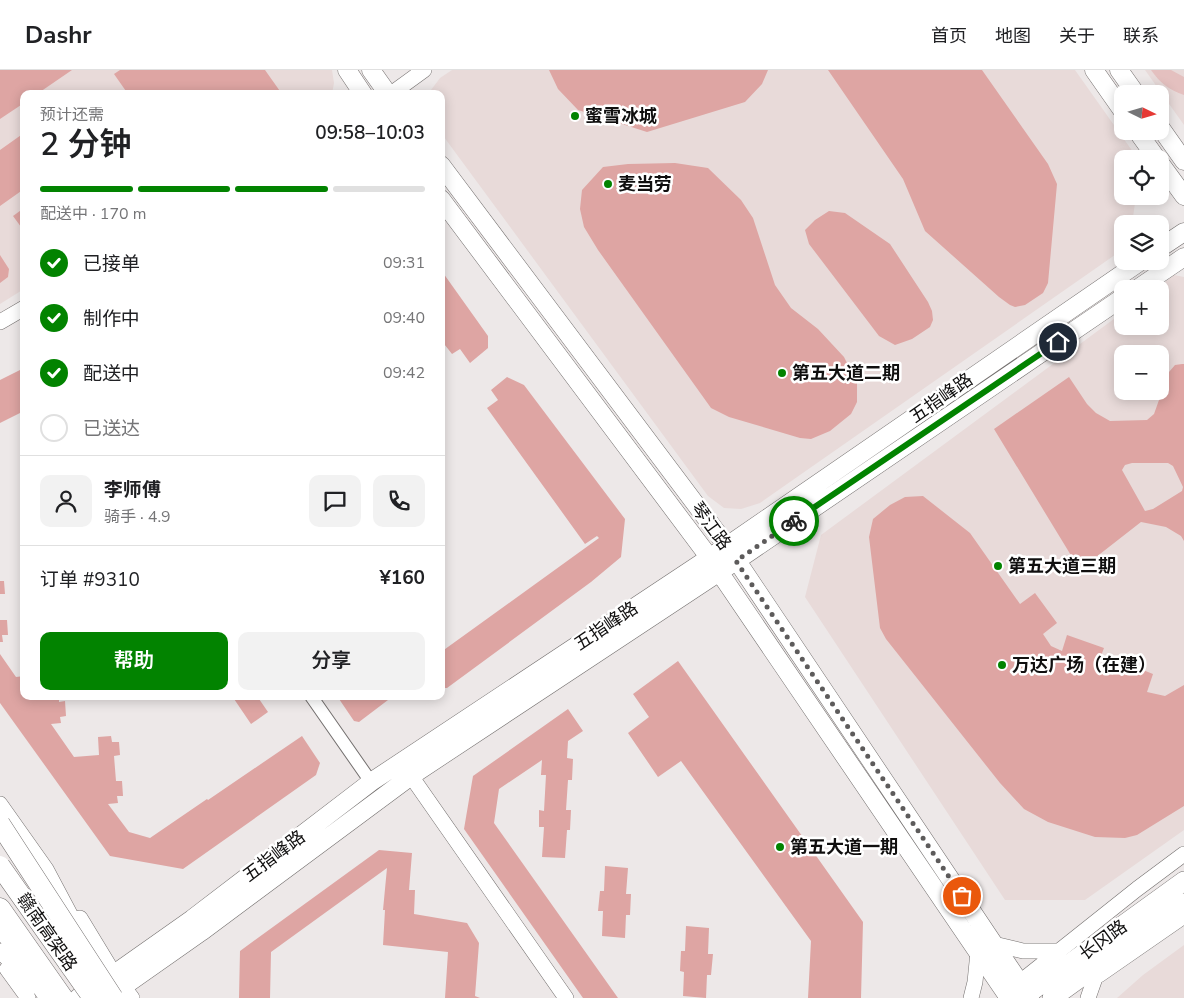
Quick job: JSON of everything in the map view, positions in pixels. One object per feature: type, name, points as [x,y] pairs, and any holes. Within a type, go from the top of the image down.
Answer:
[{"type":"highway","points":[[0,826],[116,992]]},
{"type":"highway","name":"赣南高架路","points":[[0,866],[93,998]]},
{"type":"highway","name":"赣南高架路","points":[[0,908],[63,998]]},
{"type":"main road","points":[[347,70],[360,90]]},
{"type":"main road","points":[[371,70],[386,90]]},
{"type":"main road","points":[[1094,70],[1114,99]]},
{"type":"main road","points":[[1119,70],[1130,85]]},
{"type":"main road","points":[[1169,140],[1184,161]]},
{"type":"main road","name":"琴江路","points":[[445,170],[731,554],[994,944],[1016,995]]},
{"type":"main road","points":[[1169,175],[1184,196]]},
{"type":"main road","name":"琴江路","points":[[445,203],[709,557],[978,952],[1016,995]]},
{"type":"main road","points":[[1169,242],[1184,232]]},
{"type":"main road","points":[[1150,280],[1184,257]]},
{"type":"main road","name":"五指峰路","points":[[78,998],[116,992],[202,932],[411,776],[719,572],[731,554],[1128,270]]},
{"type":"main road","name":"五指峰路","points":[[116,992],[192,918],[371,782],[709,557],[731,554],[1114,303]]},
{"type":"main road","name":"长冈路","points":[[1016,995],[1184,881]]},
{"type":"main road","name":"长冈路","points":[[1052,998],[1184,903]]},
{"type":"main road","points":[[0,924],[47,998]]},
{"type":"street","points":[[395,90],[424,70]]},
{"type":"street","points":[[0,322],[20,310]]},
{"type":"street","points":[[314,700],[371,782]]},
{"type":"street","points":[[411,776],[566,998]]},
{"type":"street","points":[[0,804],[46,868],[116,992]]},
{"type":"street","points":[[1016,995],[1060,951],[1184,854]]},
{"type":"street","points":[[1067,998],[1184,916]]},
{"type":"street","points":[[994,944],[1023,951],[1060,951]]},
{"type":"street","points":[[0,951],[47,998]]},
{"type":"street","points":[[971,998],[978,952]]},
{"type":"street","points":[[0,960],[28,998]]},
{"type":"street","points":[[1088,998],[1095,978]]},
{"type":"shaded area","points":[[0,70],[332,70],[334,83],[333,90],[20,90],[20,292],[0,304]]},
{"type":"shaded area","name":"第五大道二期","points":[[452,70],[1075,70],[1114,125],[1114,140],[1125,140],[1132,150],[1114,150],[1114,205],[1135,205],[1133,215],[1114,215],[1114,256],[760,503],[741,509],[724,508],[708,496],[445,138],[445,90],[431,90],[440,78]]},
{"type":"shaded area","points":[[1145,70],[1184,70],[1184,125],[1169,104],[1169,85],[1156,85]]},
{"type":"shaded area","points":[[1151,70],[1171,70],[1184,77],[1184,95],[1169,88],[1169,85],[1164,85]]},
{"type":"shaded area","name":"第五大道三期","points":[[1174,275],[1184,277],[1184,830],[1085,900],[1005,900],[805,597],[821,535],[1114,319],[1114,335],[1169,335],[1168,280]]},
{"type":"shaded area","points":[[1184,945],[1184,998],[1117,998],[1143,975]]},
{"type":"building","points":[[0,70],[72,70],[43,90],[20,90],[20,106],[0,119]]},
{"type":"building","points":[[120,70],[265,70],[279,90],[125,90],[114,74]]},
{"type":"building","points":[[549,70],[768,70],[762,84],[745,102],[647,132],[578,110],[558,89]]},
{"type":"building","points":[[828,70],[982,70],[1048,164],[1057,184],[1048,283],[1043,293],[1025,305],[1015,307],[1010,305],[925,231],[903,179]]},
{"type":"building","points":[[20,136],[20,192],[0,206],[0,150]]},
{"type":"building","points":[[675,163],[708,168],[741,200],[753,218],[775,285],[791,308],[818,329],[844,357],[857,383],[857,402],[851,414],[830,431],[811,439],[800,438],[729,417],[711,408],[598,250],[584,227],[580,209],[582,190],[603,167],[628,164]]},
{"type":"building","points":[[20,211],[20,226],[13,216]]},
{"type":"building","points":[[829,211],[845,213],[890,244],[928,302],[933,320],[930,327],[912,339],[895,345],[879,336],[809,244],[805,230],[815,220]]},
{"type":"building","points":[[0,255],[9,269],[8,277],[0,283]]},
{"type":"building","points":[[445,276],[488,336],[488,348],[470,363],[460,349],[452,354],[445,345]]},
{"type":"building","points":[[1184,364],[1184,541],[1181,536],[1166,527],[1141,522],[1091,561],[1081,562],[1072,557],[994,429],[1069,377],[1087,404],[1096,413],[1110,421],[1147,420],[1154,414],[1159,400],[1169,400],[1169,372],[1175,365]],"holes":[[[1132,463],[1168,463],[1173,466],[1183,487],[1182,491],[1153,509],[1145,511],[1122,470],[1125,465]]]},
{"type":"building","points":[[20,370],[20,413],[0,423],[0,380]]},
{"type":"building","points":[[507,377],[524,385],[625,519],[621,557],[591,582],[445,688],[445,649],[599,538],[597,536],[585,544],[487,408],[498,400],[491,390]]},
{"type":"building","name":"万达广场（在建）","points":[[923,496],[970,533],[1020,604],[1035,593],[1057,623],[1043,634],[1051,646],[1062,651],[1067,635],[1104,648],[1096,669],[1113,675],[1118,660],[1153,674],[1147,692],[1165,696],[1184,685],[1184,806],[1137,835],[1125,838],[1095,837],[1048,822],[1024,809],[1000,783],[886,639],[880,628],[869,537],[873,519],[890,505],[905,497]]},
{"type":"building","points":[[0,581],[4,581],[5,594],[0,594]]},
{"type":"building","points":[[0,620],[7,620],[8,635],[2,635],[3,642],[0,642]]},
{"type":"building","points":[[0,654],[16,677],[20,676],[20,700],[65,701],[66,716],[60,717],[61,723],[51,724],[74,757],[99,755],[98,737],[111,736],[112,742],[119,742],[120,755],[114,756],[116,781],[122,781],[123,796],[117,796],[118,803],[108,804],[129,832],[150,838],[302,736],[320,763],[316,775],[183,869],[110,856],[0,703]]},
{"type":"building","points":[[678,661],[863,922],[861,998],[808,998],[811,941],[681,761],[658,777],[628,733],[649,717],[633,694]]},
{"type":"building","points":[[235,700],[260,700],[268,712],[251,724]]},
{"type":"building","points":[[340,700],[388,700],[359,722],[354,721]]},
{"type":"building","points":[[568,709],[583,731],[568,741],[567,758],[573,759],[572,780],[568,780],[566,810],[571,810],[565,858],[542,857],[544,827],[539,827],[539,810],[544,811],[546,775],[541,775],[542,760],[499,789],[494,823],[618,998],[583,998],[464,829],[473,776]]},
{"type":"building","points":[[379,850],[412,853],[409,890],[415,890],[414,914],[467,923],[479,943],[475,996],[480,998],[445,998],[448,952],[383,945],[385,910],[383,910],[387,868],[271,952],[270,998],[239,998],[240,951]]},
{"type":"building","points":[[605,866],[628,868],[626,894],[631,894],[630,915],[626,915],[625,938],[602,936],[603,911],[598,911],[600,891],[604,891]]},
{"type":"building","points":[[686,926],[709,928],[708,954],[713,954],[711,975],[707,975],[706,998],[683,996],[684,972],[680,971],[681,951],[685,951]]},
{"type":"way so far","points":[[794,521],[736,561],[962,896]]},
{"type":"place","name":"蜜雪冰城","points":[[575,116]]},
{"type":"place","name":"麦当劳","points":[[608,184]]},
{"type":"place","name":"第五大道二期","points":[[782,373]]},
{"type":"place","name":"第五大道三期","points":[[998,566]]},
{"type":"place","name":"万达广场（在建）","points":[[1002,665]]},
{"type":"place","name":"第五大道一期","points":[[780,847]]},
{"type":"route","points":[[794,521],[1058,342]]}]
